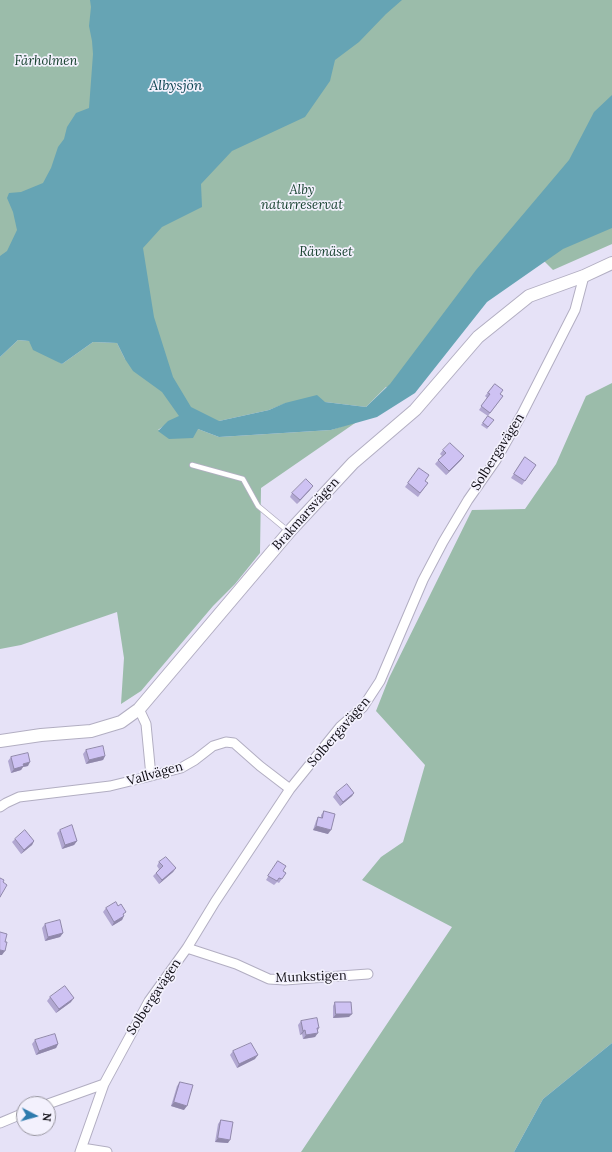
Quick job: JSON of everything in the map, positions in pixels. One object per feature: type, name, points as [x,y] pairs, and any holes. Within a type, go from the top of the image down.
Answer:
[{"type":"street","name":"Brakmarsvägen","points":[[0,741],[42,735],[91,731],[121,722],[139,709],[289,532],[353,463],[415,410],[478,337],[529,296],[584,276],[612,263]]},
{"type":"street","name":"Solbergavägen","points":[[81,1150],[104,1084],[149,1001],[187,948],[215,902],[290,789],[340,727],[363,707],[380,681],[430,567],[468,500],[496,460],[522,414],[575,310],[584,276]]},
{"type":"street","points":[[139,709],[146,724],[151,776]]},
{"type":"street","name":"Vallvägen","points":[[0,807],[19,797],[110,786],[181,768],[195,760],[213,746],[226,742],[234,743],[260,766],[290,789]]},
{"type":"street","name":"Munkstigen","points":[[187,948],[236,964],[269,979],[285,980],[368,974]]},
{"type":"street","points":[[56,1101],[104,1084]]},
{"type":"street","points":[[0,1123],[16,1117]]},
{"type":"street","points":[[81,1150],[106,1152]]},
{"type":"lane","points":[[192,465],[243,479],[258,506],[289,532]]},
{"type":"green space","name":"Alby naturreservat","points":[[0,0],[612,0],[612,244],[553,270],[525,242],[408,385],[386,387],[366,407],[325,402],[286,403],[269,410],[219,421],[165,425],[158,430],[198,429],[219,437],[331,430],[358,421],[261,488],[260,553],[235,584],[213,606],[141,691],[121,704],[124,658],[117,612],[21,645],[0,649],[0,357],[18,340],[29,341],[62,364],[93,342],[117,343],[125,359],[122,281],[0,304]]},
{"type":"green space","points":[[612,383],[612,1043],[543,1099],[514,1152],[301,1152],[452,927],[362,880],[381,857],[403,842],[425,765],[376,711],[389,678],[472,510],[525,509],[556,464],[586,396]]},
{"type":"water","name":"Albysjön","points":[[90,0],[402,0],[359,42],[335,60],[330,81],[305,117],[232,151],[201,184],[202,207],[162,227],[143,248],[154,317],[173,377],[191,407],[219,421],[269,410],[285,403],[317,395],[325,402],[366,407],[390,384],[476,270],[569,160],[594,112],[612,95],[612,228],[563,249],[487,302],[415,393],[377,417],[331,430],[219,437],[198,429],[193,438],[169,439],[158,431],[168,421],[179,416],[162,392],[133,371],[117,343],[93,342],[62,364],[33,350],[29,341],[18,340],[0,357],[0,256],[7,251],[17,230],[13,212],[7,198],[9,193],[21,192],[43,183],[51,168],[58,147],[64,139],[67,127],[76,113],[89,108],[93,54],[89,26],[91,7]]},
{"type":"water","points":[[612,1043],[612,1152],[514,1152],[543,1099]]},
{"type":"building","points":[[495,384],[503,390],[500,394],[503,396],[490,413],[481,406]]},
{"type":"building","points":[[488,416],[494,420],[488,427],[483,423]]},
{"type":"building","points":[[450,443],[464,456],[449,471],[438,460],[446,453],[443,450]]},
{"type":"building","points":[[525,457],[536,465],[525,481],[514,474]]},
{"type":"building","points":[[419,468],[429,475],[425,481],[428,483],[420,493],[408,483]]},
{"type":"building","points":[[306,479],[313,486],[300,500],[292,493]]},
{"type":"building","points":[[103,746],[105,756],[89,760],[86,750]]},
{"type":"building","points":[[28,753],[30,762],[23,764],[24,766],[14,769],[11,757]]},
{"type":"building","points":[[347,784],[354,793],[343,802],[336,793]]},
{"type":"building","points":[[324,811],[335,814],[331,830],[316,826],[318,817],[322,818]]},
{"type":"building","points":[[72,825],[77,841],[65,845],[60,830]]},
{"type":"building","points":[[25,830],[34,841],[24,850],[15,839]]},
{"type":"building","points":[[166,857],[176,868],[162,880],[156,873],[163,866],[159,862]]},
{"type":"building","points":[[278,861],[286,866],[283,871],[286,873],[282,879],[279,878],[277,881],[268,876]]},
{"type":"building","points":[[0,878],[4,880],[3,882],[7,885],[0,897]]},
{"type":"building","points":[[116,902],[118,906],[121,904],[126,912],[123,914],[124,916],[114,922],[106,908]]},
{"type":"building","points":[[60,920],[63,933],[48,937],[45,924]]},
{"type":"building","points":[[0,932],[7,934],[5,951],[0,950]]},
{"type":"building","points":[[65,986],[74,998],[59,1009],[50,997]]},
{"type":"building","points":[[335,1002],[351,1002],[352,1014],[336,1014]]},
{"type":"building","points":[[317,1018],[319,1028],[317,1028],[318,1033],[306,1035],[305,1030],[303,1031],[301,1021]]},
{"type":"building","points":[[55,1034],[58,1044],[39,1051],[35,1040]]},
{"type":"building","points":[[251,1043],[258,1055],[239,1064],[233,1051]]},
{"type":"building","points":[[180,1082],[193,1085],[187,1106],[174,1102]]},
{"type":"building","points":[[221,1120],[233,1122],[230,1140],[218,1138]]},
{"type":"park label","name":"Fårholmen","points":[[46,61]]},
{"type":"park label","name":"Rävnäset","points":[[326,252]]}]
